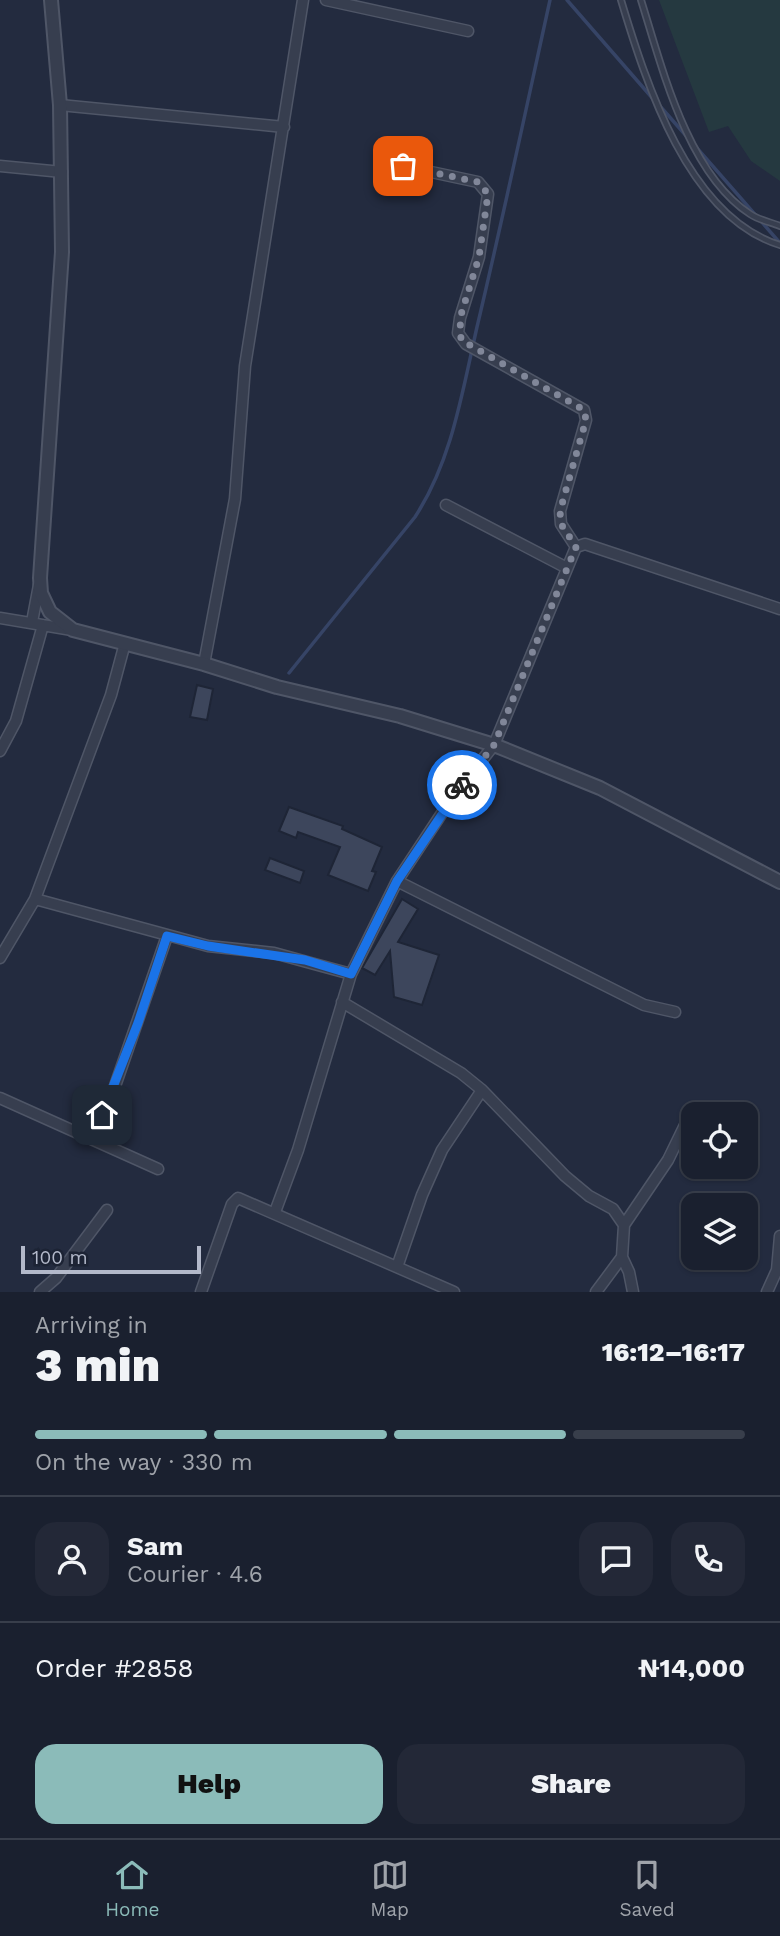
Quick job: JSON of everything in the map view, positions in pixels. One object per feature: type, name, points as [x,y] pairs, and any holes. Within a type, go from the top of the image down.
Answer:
[{"type":"street","points":[[0,751],[16,722],[38,624],[62,252],[60,105],[51,0]]},
{"type":"street","points":[[204,664],[235,499],[245,366],[303,0]]},
{"type":"street","points":[[326,0],[468,31]]},
{"type":"street","points":[[60,105],[284,127]]},
{"type":"street","points":[[0,166],[62,172]]},
{"type":"street","points":[[403,166],[478,182],[488,194],[479,257],[458,333],[466,344],[584,410],[586,420],[560,511],[561,524],[576,547]]},
{"type":"street","points":[[446,505],[567,568]]},
{"type":"street","points":[[275,1212],[298,1150],[351,974],[397,881],[452,798],[494,745],[576,547],[585,544],[780,609]]},
{"type":"street","points":[[40,578],[41,593],[50,612],[73,630]]},
{"type":"street","points":[[0,618],[73,630],[125,643],[277,687],[400,716],[494,745],[600,788],[780,882]]},
{"type":"street","points":[[0,958],[35,899],[111,695],[125,643]]},
{"type":"street","points":[[397,881],[634,999],[675,1012]]},
{"type":"street","points":[[35,899],[208,946],[305,960],[351,974]]},
{"type":"street","points":[[91,1138],[120,1074],[167,936]]},
{"type":"street","points":[[342,1002],[461,1073],[482,1090],[565,1176],[589,1196],[613,1209],[624,1224]]},
{"type":"street","points":[[397,1267],[418,1205],[442,1150],[482,1090]]},
{"type":"street","points":[[0,1098],[158,1169]]},
{"type":"street","points":[[596,1292],[622,1257],[624,1224],[668,1160],[681,1133]]},
{"type":"street","points":[[201,1292],[234,1201],[242,1199],[454,1292]]},
{"type":"street","points":[[40,1292],[56,1278],[107,1210]]},
{"type":"street","points":[[767,1292],[777,1270],[780,1236]]},
{"type":"street","points":[[622,1257],[628,1266],[634,1292]]},
{"type":"lane","points":[[621,0],[668,127],[701,184],[717,205],[762,240],[780,245]]},
{"type":"lane","points":[[641,0],[665,83],[705,167],[743,209],[780,226]]},
{"type":"shaded area","points":[[659,0],[780,0],[780,181],[751,161],[728,126],[709,132]]},
{"type":"building","points":[[197,685],[213,689],[207,720],[190,717]]},
{"type":"building","points":[[289,807],[343,826],[342,829],[382,847],[372,871],[376,872],[368,891],[328,875],[340,847],[298,832],[296,838],[279,831]]},
{"type":"building","points":[[270,858],[304,871],[300,883],[265,870]]},
{"type":"building","points":[[402,899],[418,909],[398,942],[439,955],[422,1005],[394,997],[390,951],[375,975],[362,968]]},
{"type":"waterway","points":[[289,673],[415,517],[438,473],[461,401],[550,0]]},
{"type":"waterway","points":[[567,0],[654,100]]},
{"type":"waterway","points":[[659,105],[689,139]]},
{"type":"waterway","points":[[696,147],[780,243]]},
{"type":"way so far","points":[[403,166],[478,182],[488,194],[479,257],[460,318],[458,333],[461,340],[584,410],[586,420],[560,511],[561,524],[576,547],[494,745],[462,785]]},
{"type":"route","points":[[102,1115],[138,1023],[167,936],[249,953],[274,953],[351,974],[397,881],[462,785]]}]
